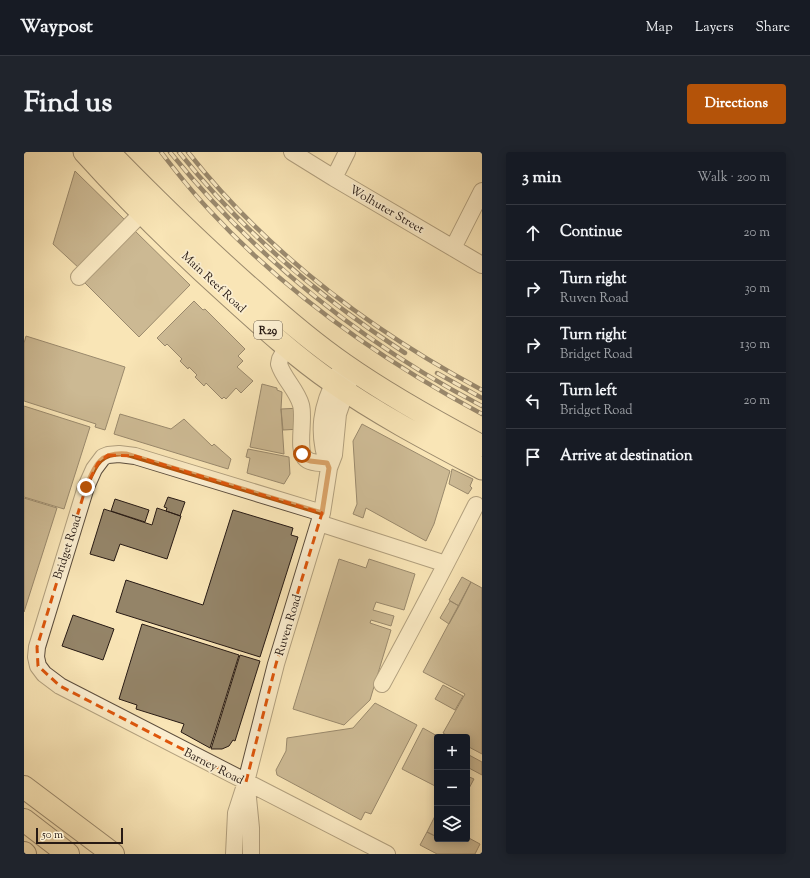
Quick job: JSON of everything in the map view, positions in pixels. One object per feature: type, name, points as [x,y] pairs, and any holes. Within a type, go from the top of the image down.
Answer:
[{"type":"highway","points":[[24,787],[113,854]]},
{"type":"highway","points":[[24,820],[68,854]]},
{"type":"main road","name":"Main Reef Road","points":[[84,152],[142,213],[195,265],[287,346],[339,387],[392,419],[482,468]]},
{"type":"main road","name":"Main Reef Road","points":[[109,152],[213,256],[285,318],[349,368],[375,385],[441,425],[482,446]]},
{"type":"street","name":"Wolhuter Street","points":[[292,152],[482,265]]},
{"type":"street","points":[[334,178],[347,152]]},
{"type":"street","points":[[453,248],[482,191]]},
{"type":"street","points":[[79,277],[142,213]]},
{"type":"street","points":[[287,346],[280,358],[279,364],[301,404],[302,454],[307,460],[329,465]]},
{"type":"street","name":"Ruven Road","points":[[329,465],[324,452],[321,431],[325,405],[327,397],[339,387],[349,368]]},
{"type":"street","name":"Ruven Road","points":[[234,854],[236,813],[246,782],[276,664],[320,518],[329,465],[334,455],[339,387]]},
{"type":"street","points":[[296,394],[325,405]]},
{"type":"street","name":"Bridget Road","points":[[44,674],[38,666],[36,657],[37,647],[86,487],[94,469],[103,458],[108,455],[119,454],[135,456],[320,518],[446,564]]},
{"type":"street","points":[[382,684],[476,505]]},
{"type":"street","name":"Barney Road","points":[[44,674],[60,686],[387,854]]},
{"type":"street","name":"Ruven Road","points":[[246,782],[251,828],[251,854]]},
{"type":"highlighted area","points":[[108,455],[135,456],[322,513],[276,664],[246,782],[60,686],[38,666],[37,647],[86,487],[98,463]]},
{"type":"building","points":[[75,171],[127,222],[80,269],[53,244]]},
{"type":"building","points":[[133,229],[190,285],[139,337],[82,280]]},
{"type":"building","points":[[194,301],[203,310],[205,309],[245,349],[238,356],[243,361],[237,367],[253,381],[241,393],[236,388],[226,399],[224,397],[222,399],[206,383],[204,386],[195,377],[197,375],[180,361],[182,359],[167,344],[165,346],[157,338]]},
{"type":"building","points":[[26,336],[125,367],[105,430],[95,427],[96,424],[24,401],[24,343]]},
{"type":"building","points":[[262,384],[277,388],[277,390],[282,392],[281,409],[284,454],[250,447]]},
{"type":"building","points":[[24,406],[90,427],[64,509],[24,497]]},
{"type":"building","points":[[301,408],[302,429],[283,430],[281,409]]},
{"type":"building","points":[[120,414],[171,429],[184,419],[212,446],[214,444],[231,459],[228,469],[114,434]]},
{"type":"building","points":[[362,424],[450,471],[434,524],[426,541],[366,508],[363,518],[353,514],[357,504],[353,441]]},
{"type":"building","points":[[248,449],[289,457],[290,474],[284,484],[247,473],[250,458],[246,457]]},
{"type":"building","points":[[452,469],[473,479],[470,486],[472,488],[468,494],[449,484]]},
{"type":"building","points":[[168,497],[185,502],[180,516],[166,511],[167,508],[164,507]]},
{"type":"building","points":[[24,498],[57,508],[24,612]]},
{"type":"building","points":[[115,499],[149,510],[145,522],[111,511]]},
{"type":"building","points":[[157,508],[181,516],[167,559],[120,544],[114,561],[90,554],[104,509],[152,525]]},
{"type":"building","points":[[233,510],[293,528],[291,535],[298,537],[260,657],[116,612],[126,580],[203,605]]},
{"type":"building","points":[[339,559],[366,568],[369,559],[415,574],[404,610],[376,602],[373,610],[394,616],[391,626],[371,620],[370,623],[391,630],[370,700],[344,725],[293,709]]},
{"type":"building","points":[[462,577],[471,582],[459,606],[449,600]]},
{"type":"building","points":[[471,582],[482,588],[482,754],[470,748],[470,734],[443,733],[465,694],[423,672]]},
{"type":"building","points":[[450,601],[459,606],[449,624],[440,618]]},
{"type":"building","points":[[73,615],[114,629],[103,660],[62,646]]},
{"type":"building","points":[[142,624],[239,655],[210,748],[181,732],[184,724],[136,709],[137,705],[119,699]]},
{"type":"building","points":[[240,655],[260,661],[235,741],[233,740],[229,746],[222,749],[211,749]]},
{"type":"building","points":[[443,685],[463,696],[455,710],[435,699]]},
{"type":"building","points":[[375,703],[417,725],[371,814],[365,812],[361,820],[277,775],[276,770],[286,751],[287,738],[353,728]]},
{"type":"building","points":[[423,728],[434,734],[434,785],[402,769]]},
{"type":"building","points":[[470,756],[482,762],[482,775],[470,769]]},
{"type":"building","points":[[470,777],[474,779],[470,786]]},
{"type":"building","points":[[434,818],[434,836],[427,832]]},
{"type":"building","points":[[427,832],[434,836],[434,842],[470,842],[470,839],[480,844],[475,854],[437,854],[420,845]]},
{"type":"railway","points":[[161,152],[211,212],[272,271],[304,298],[373,349],[445,394],[482,414]]},
{"type":"railway","points":[[170,152],[238,227],[274,262],[313,295],[353,326],[395,354],[482,406]]},
{"type":"railway","points":[[179,152],[229,209],[284,262],[342,309],[405,353]]},
{"type":"railway","points":[[188,152],[252,223],[286,255],[323,286],[400,342],[440,367],[482,390]]},
{"type":"railway","points":[[437,373],[482,398]]},
{"type":"route","points":[[86,487],[94,469],[103,458],[113,454],[126,454],[322,513],[329,468],[327,463],[307,460],[302,454]]}]
